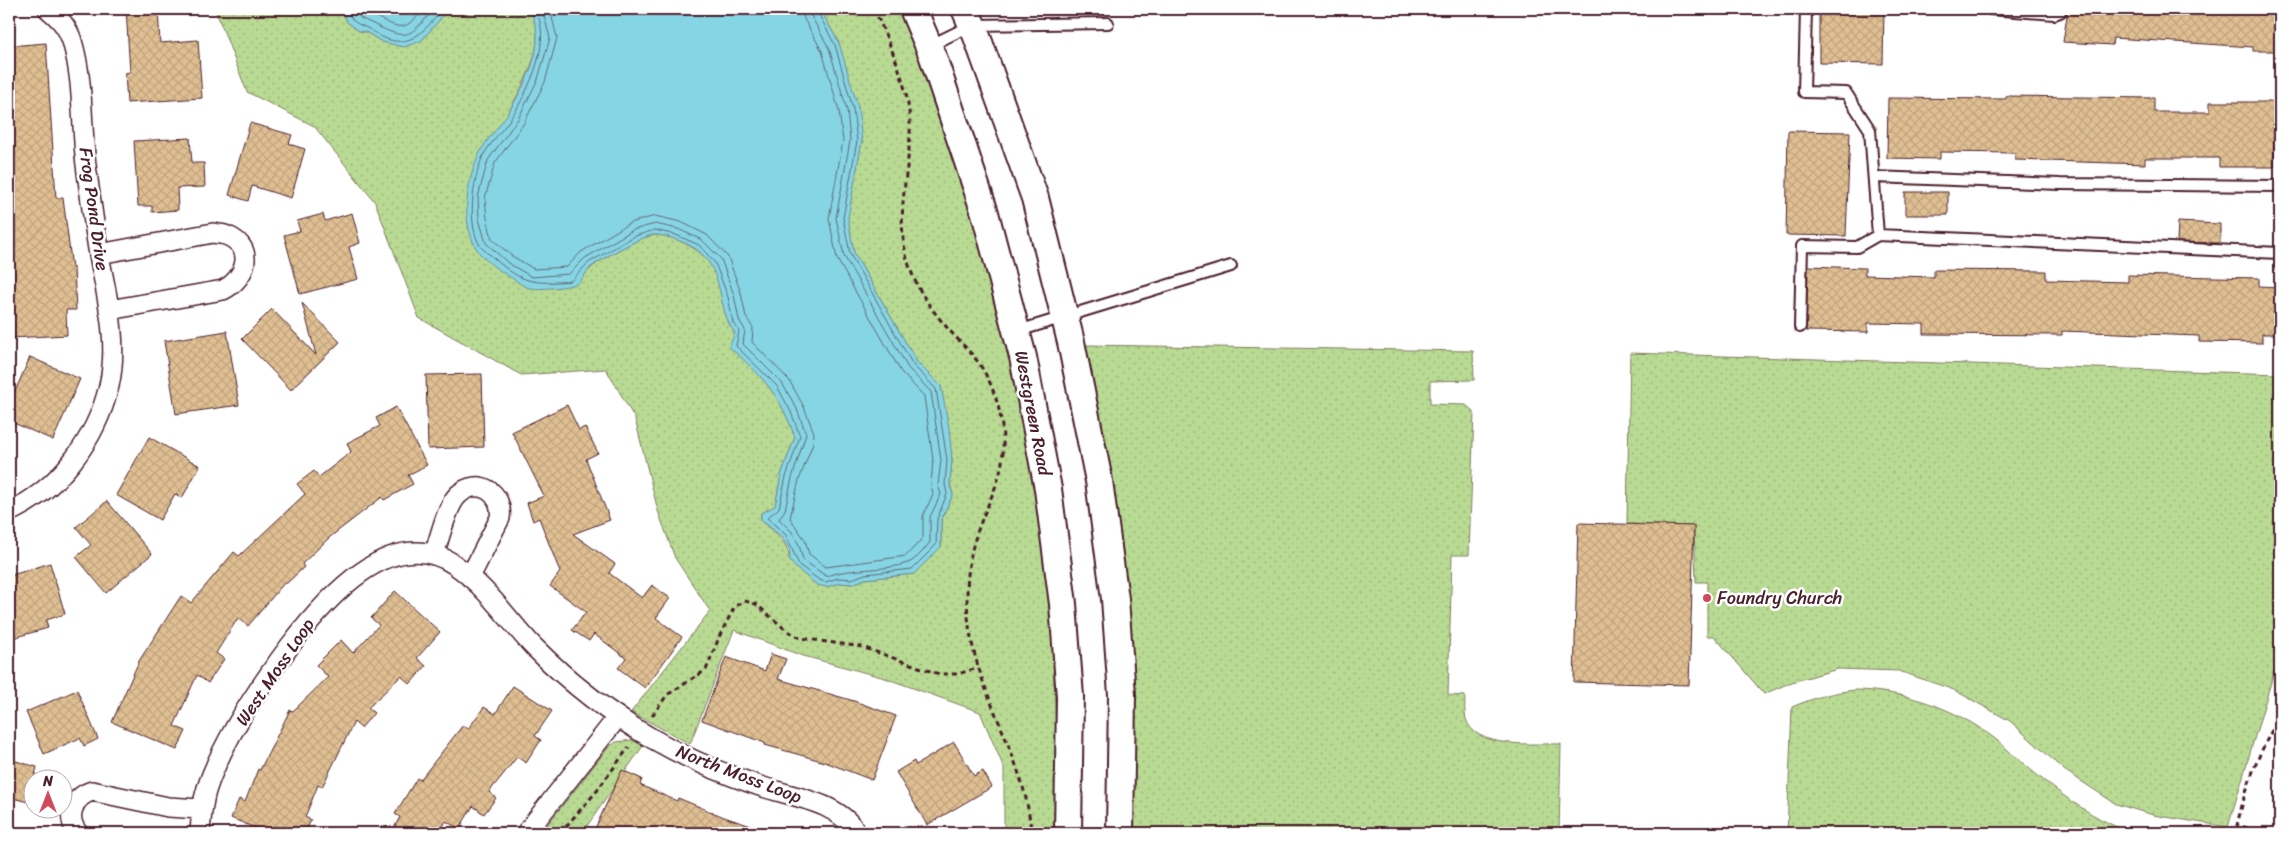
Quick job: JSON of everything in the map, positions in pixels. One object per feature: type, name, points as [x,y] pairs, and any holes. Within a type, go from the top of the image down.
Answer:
[{"type":"street","name":"Frog Pond Drive","points":[[9,512],[44,490],[67,468],[85,444],[100,416],[109,386],[113,357],[109,310],[86,161],[77,63],[72,39],[62,20],[48,9]]},
{"type":"street","name":"Westgreen Road","points":[[913,9],[929,46],[985,213],[1016,332],[1048,489],[1063,604],[1070,697],[1068,833]]},
{"type":"street","points":[[969,17],[1035,198],[1064,317],[1099,481],[1115,599],[1122,695],[1120,833]]},
{"type":"street","points":[[99,254],[212,234],[228,236],[240,246],[245,260],[243,273],[239,279],[235,284],[223,290],[109,310]]},
{"type":"street","points":[[434,555],[452,503],[458,494],[468,489],[487,489],[499,500],[502,508],[500,518],[470,577]]},
{"type":"street","name":"West Moss Loop","points":[[200,833],[201,809],[207,788],[222,756],[254,699],[314,614],[358,575],[384,559],[399,554],[418,552],[434,555],[454,564]]},
{"type":"street","name":"North Moss Loop","points":[[454,564],[493,599],[534,647],[574,684],[617,718],[703,765],[758,786],[830,809],[843,816],[855,830]]},
{"type":"street","points":[[526,833],[617,718]]},
{"type":"street","points":[[78,833],[71,820],[73,807],[82,795],[92,792],[168,807],[201,809]]},
{"type":"lane","points":[[1806,9],[1804,92],[1846,93],[1870,130],[1878,236]]},
{"type":"lane","points":[[1990,9],[2054,14],[2060,12],[2061,9]]},
{"type":"lane","points":[[929,46],[969,17],[1108,23]]},
{"type":"lane","points":[[1874,177],[2060,184],[2280,186]]},
{"type":"lane","points":[[1800,327],[1802,246],[1857,247],[1878,236],[2280,253]]},
{"type":"lane","points":[[1016,332],[1232,266]]},
{"type":"path","points":[[874,9],[890,45],[903,82],[909,116],[910,134],[902,208],[902,231],[907,260],[916,284],[931,309],[977,360],[991,384],[1000,410],[1003,439],[1001,472],[993,497],[976,536],[970,565],[968,600],[970,630],[977,668],[1024,787],[1031,833]]},
{"type":"path","points":[[560,833],[596,792],[667,695],[706,670],[720,634],[735,606],[746,601],[760,607],[786,630],[800,638],[862,647],[940,674],[958,674],[977,668]]},
{"type":"path","points":[[2265,833],[2237,825],[2249,777],[2261,749],[2280,716]]},
{"type":"green space","points":[[215,9],[342,9],[347,22],[359,31],[366,32],[382,42],[421,41],[449,9],[528,9],[535,21],[537,34],[536,48],[527,75],[508,113],[579,282],[589,270],[603,259],[649,236],[670,237],[678,240],[694,248],[707,259],[715,273],[727,318],[735,333],[730,347],[752,367],[777,398],[795,437],[781,475],[775,507],[761,513],[761,520],[784,543],[790,561],[827,587],[839,583],[853,584],[865,579],[914,574],[941,547],[941,519],[953,495],[950,484],[952,460],[941,386],[917,362],[854,253],[847,218],[862,141],[839,43],[820,9],[902,9],[955,143],[1015,361],[1038,499],[1052,619],[1056,737],[1056,833],[1004,833],[1004,768],[980,712],[885,678],[800,655],[734,630],[690,744],[631,712],[710,611],[675,558],[658,511],[635,419],[606,369],[521,375],[419,318],[375,202],[314,126],[247,92]]},
{"type":"green space","points":[[1086,345],[1473,351],[1474,380],[1430,381],[1430,404],[1466,405],[1474,412],[1469,555],[1452,555],[1448,695],[1465,696],[1466,719],[1472,729],[1481,736],[1508,743],[1561,744],[1559,833],[1132,833],[1134,708],[1112,484]]},
{"type":"green space","points":[[1630,353],[2280,374],[2280,652],[2228,827],[2153,815],[2116,804],[2064,770],[2010,721],[1954,690],[1899,671],[1838,669],[1792,682],[1764,694],[1714,636],[1707,636],[1707,582],[1696,582],[1694,526],[1627,524]]},
{"type":"green space","points":[[1856,690],[1874,691],[1911,698],[1929,703],[1963,718],[1997,740],[2014,756],[2071,801],[2131,833],[1787,833],[1792,707],[1823,696]]},
{"type":"green space","points":[[632,740],[643,746],[582,833],[541,833],[608,748],[616,742]]},
{"type":"water","points":[[342,9],[449,9],[421,41],[404,47],[382,42],[366,32],[359,31],[347,22]]},
{"type":"water","points":[[528,9],[820,9],[839,43],[858,107],[862,141],[848,218],[854,253],[917,362],[941,386],[949,428],[952,460],[950,484],[953,495],[941,519],[941,547],[914,574],[865,579],[853,584],[839,583],[827,587],[817,585],[790,561],[789,549],[782,537],[761,520],[761,513],[775,506],[781,475],[795,437],[783,409],[769,387],[752,367],[729,347],[735,333],[725,313],[717,279],[706,258],[696,249],[676,239],[653,235],[630,244],[602,259],[590,268],[578,283],[540,289],[522,285],[496,268],[478,252],[468,226],[468,191],[481,151],[515,102],[533,62],[537,34],[534,21]]},
{"type":"building","points":[[126,9],[158,9],[160,43],[198,40],[202,98],[127,103],[125,73],[130,72]]},
{"type":"building","points":[[1824,9],[1884,9],[1883,64],[1819,63],[1819,11]]},
{"type":"building","points":[[2068,9],[2280,9],[2280,51],[2253,51],[2253,47],[2113,38],[2112,45],[2063,42]]},
{"type":"building","points":[[46,43],[56,198],[63,198],[72,268],[74,268],[76,310],[66,310],[67,335],[11,338],[9,302],[9,46]]},
{"type":"building","points":[[2006,96],[2154,98],[2154,112],[2210,112],[2210,102],[2274,102],[2274,167],[2219,167],[2219,158],[2145,158],[2145,164],[2015,160],[2015,153],[1940,152],[1940,159],[1887,158],[1888,98],[2006,99]]},
{"type":"building","points":[[250,123],[292,135],[289,144],[305,149],[291,198],[252,186],[248,201],[229,195]]},
{"type":"building","points":[[1788,131],[1850,132],[1846,236],[1786,235]]},
{"type":"building","points":[[190,138],[192,163],[204,163],[205,187],[177,188],[178,210],[152,212],[152,206],[138,206],[134,141]]},
{"type":"building","points":[[1905,192],[1948,192],[1948,215],[1905,215]]},
{"type":"building","points":[[352,213],[360,243],[349,247],[358,279],[300,294],[284,235],[300,231],[297,221],[323,214],[325,221]]},
{"type":"building","points":[[2178,222],[2220,224],[2220,243],[2177,242]]},
{"type":"building","points":[[1808,266],[1865,268],[1865,275],[1934,277],[1934,270],[2046,271],[2046,280],[2128,282],[2128,275],[2259,278],[2259,286],[2280,287],[2280,334],[2262,334],[2262,343],[2199,342],[2199,336],[2062,331],[2062,335],[1924,334],[1924,324],[1868,323],[1868,332],[1806,331]]},
{"type":"building","points":[[302,303],[340,342],[291,390],[242,339],[272,309],[316,355]]},
{"type":"building","points":[[227,331],[239,405],[176,414],[164,341]]},
{"type":"building","points":[[30,357],[80,379],[53,440],[9,421],[9,405]]},
{"type":"building","points":[[482,374],[484,447],[428,449],[426,375]]},
{"type":"building","points":[[567,405],[579,430],[585,427],[598,453],[586,459],[610,520],[573,534],[615,564],[609,573],[642,598],[652,585],[670,598],[656,618],[682,637],[645,688],[618,668],[626,658],[594,634],[589,641],[572,630],[586,612],[550,586],[560,572],[539,518],[533,521],[527,503],[544,496],[512,432]]},
{"type":"building","points":[[396,407],[427,465],[408,475],[413,484],[384,500],[382,497],[330,537],[302,564],[304,567],[286,584],[285,582],[248,626],[238,618],[216,653],[224,659],[208,683],[197,675],[174,726],[186,731],[177,750],[112,722],[139,661],[181,596],[191,603],[234,552],[239,556],[305,494],[297,484],[314,471],[319,477],[351,452],[347,443],[380,426],[376,418]]},
{"type":"building","points":[[149,437],[200,466],[182,498],[175,494],[160,520],[116,495]]},
{"type":"building","points":[[107,501],[152,554],[106,593],[76,557],[91,545],[76,527]]},
{"type":"building","points":[[1578,523],[1694,526],[1689,685],[1574,682]]},
{"type":"building","points":[[50,563],[65,614],[46,620],[48,628],[9,639],[9,576]]},
{"type":"building","points":[[395,591],[440,632],[417,658],[426,666],[410,684],[401,676],[368,708],[374,713],[361,728],[354,722],[322,787],[318,785],[305,817],[311,820],[305,833],[267,833],[231,818],[239,799],[245,802],[258,769],[260,770],[290,710],[293,711],[328,677],[316,665],[341,640],[353,653],[379,625],[371,618]]},
{"type":"building","points":[[771,654],[786,659],[778,679],[854,701],[896,716],[872,780],[825,762],[765,745],[765,743],[702,720],[726,657],[765,671]]},
{"type":"building","points":[[513,686],[552,711],[535,736],[541,740],[526,763],[517,757],[489,792],[496,798],[484,814],[473,806],[459,829],[446,821],[439,833],[391,833],[400,817],[395,814],[417,778],[420,780],[463,725],[468,729],[484,707],[495,714]]},
{"type":"building","points":[[77,690],[98,739],[84,746],[80,738],[44,754],[26,712]]},
{"type":"building","points":[[954,742],[974,776],[983,771],[992,787],[927,825],[896,772],[914,761],[916,765]]},
{"type":"building","points":[[9,759],[37,767],[36,770],[22,770],[22,800],[9,797]]},
{"type":"building","points":[[622,770],[642,779],[640,785],[677,801],[678,798],[724,817],[763,830],[763,833],[593,833]]},
{"type":"place","name":"Foundry Church","points":[[1707,598]]}]
